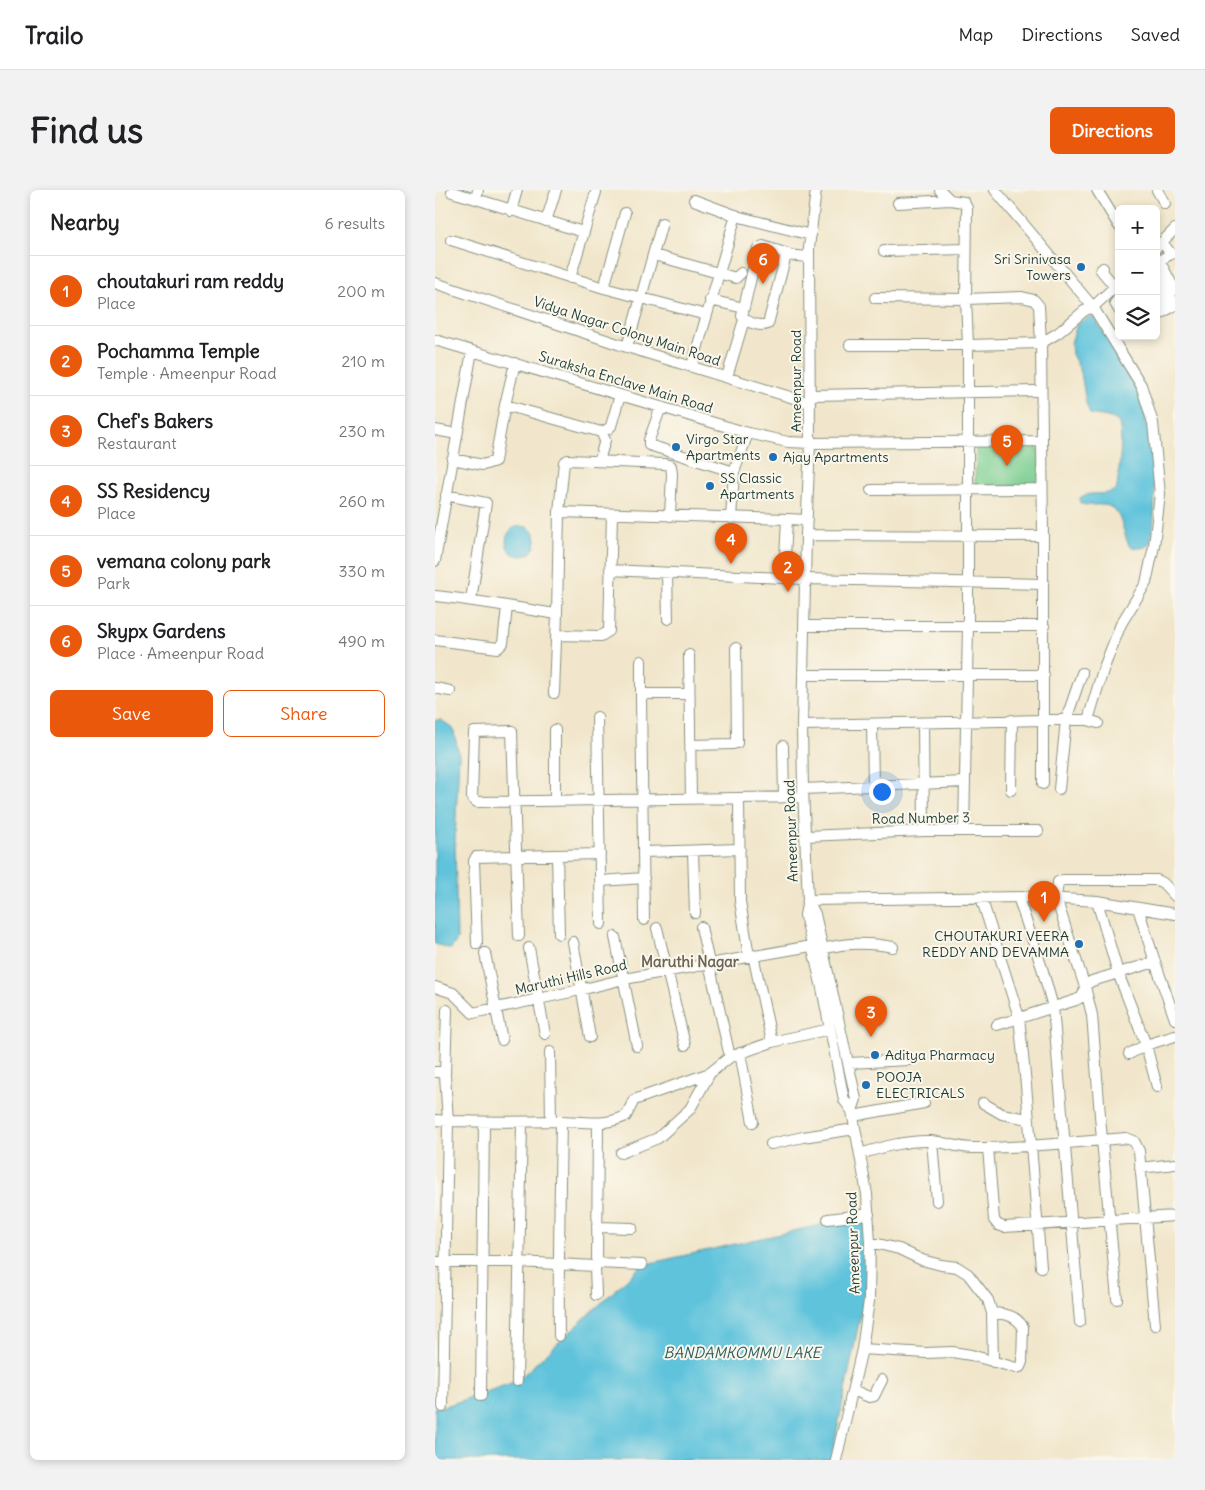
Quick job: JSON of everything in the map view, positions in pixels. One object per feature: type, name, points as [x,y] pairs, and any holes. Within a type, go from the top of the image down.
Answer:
[{"type":"street","points":[[511,211],[517,190]]},
{"type":"street","points":[[546,222],[556,190]]},
{"type":"street","name":"Ameenpur Road","points":[[817,190],[809,257],[811,399],[802,725],[808,900],[815,914],[856,1099],[853,1114],[867,1194],[870,1242],[869,1301],[863,1349],[836,1460]]},
{"type":"street","points":[[940,190],[950,200]]},
{"type":"street","points":[[995,190],[1089,309],[1115,336]]},
{"type":"street","points":[[1097,190],[1115,219]]},
{"type":"street","points":[[1157,190],[1165,204]]},
{"type":"street","points":[[452,192],[477,194],[511,211],[583,232]]},
{"type":"street","points":[[569,278],[596,192]]},
{"type":"street","points":[[694,200],[735,215],[811,235]]},
{"type":"street","points":[[898,203],[950,200],[964,202],[967,208],[966,299],[969,345],[967,722],[964,830]]},
{"type":"street","points":[[604,288],[625,213]]},
{"type":"street","points":[[692,366],[735,215]]},
{"type":"street","points":[[627,347],[663,223]]},
{"type":"street","points":[[1160,244],[1175,229]]},
{"type":"street","points":[[451,240],[569,278],[706,315]]},
{"type":"street","points":[[787,254],[769,324],[763,326],[745,320],[742,316],[758,248],[763,246],[787,254],[809,257]]},
{"type":"street","points":[[1160,246],[1173,253]]},
{"type":"street","points":[[883,251],[966,249]]},
{"type":"street","points":[[1173,253],[1160,262],[1175,290]]},
{"type":"street","points":[[653,255],[736,278],[741,273]]},
{"type":"street","points":[[1103,268],[1101,270],[1115,283]]},
{"type":"street","points":[[1160,279],[1172,306]]},
{"type":"street","name":"Vidya Nagar Colony Main Road","points":[[435,283],[627,347],[727,377],[811,399],[1035,391]]},
{"type":"street","points":[[850,345],[1041,343],[1058,333],[1115,287]]},
{"type":"street","points":[[1160,292],[1172,306]]},
{"type":"street","points":[[875,298],[966,299],[1022,297],[1034,300],[1039,306],[1043,489],[1043,784]]},
{"type":"street","points":[[710,300],[744,308]]},
{"type":"street","points":[[1160,314],[1172,306]]},
{"type":"street","points":[[727,377],[743,323]]},
{"type":"street","name":"Suraksha Enclave Main Road","points":[[435,340],[748,433],[788,442],[1042,441]]},
{"type":"street","points":[[802,725],[1012,720],[1093,721],[1103,670],[1121,624],[1146,583],[1154,546],[1160,494],[1153,423],[1141,385],[1118,340]]},
{"type":"street","points":[[435,557],[439,517],[446,496],[472,351]]},
{"type":"street","points":[[452,459],[483,465],[495,460],[515,363]]},
{"type":"street","points":[[505,406],[601,432],[611,426],[621,395]]},
{"type":"street","points":[[661,407],[649,440],[649,445],[734,472]]},
{"type":"street","points":[[435,430],[457,434]]},
{"type":"street","points":[[599,462],[605,440],[601,432]]},
{"type":"street","points":[[731,518],[734,472],[748,433]]},
{"type":"street","points":[[554,694],[559,512],[564,462],[569,460],[665,464],[671,466],[670,516]]},
{"type":"street","points":[[871,490],[1043,489]]},
{"type":"street","points":[[446,496],[486,503],[471,600]]},
{"type":"street","points":[[559,512],[807,520]]},
{"type":"street","points":[[557,634],[601,636],[609,630],[612,514]]},
{"type":"street","points":[[784,577],[787,519]]},
{"type":"street","points":[[806,535],[1043,536]]},
{"type":"street","points":[[610,570],[805,579],[1043,584]]},
{"type":"street","points":[[667,573],[668,619]]},
{"type":"street","points":[[435,596],[557,614]]},
{"type":"street","points":[[435,640],[498,648],[503,643],[507,607]]},
{"type":"street","points":[[805,626],[1043,626]]},
{"type":"street","points":[[691,745],[737,743],[736,648]]},
{"type":"street","points":[[689,654],[691,799]]},
{"type":"street","points":[[641,660],[644,920]]},
{"type":"street","points":[[1059,789],[1067,720],[1082,673]]},
{"type":"street","points":[[803,675],[1044,675]]},
{"type":"street","points":[[435,688],[450,691]]},
{"type":"street","points":[[641,697],[647,694],[689,694]]},
{"type":"street","points":[[597,717],[601,924]]},
{"type":"street","points":[[1011,790],[1012,720]]},
{"type":"street","points":[[923,723],[924,831]]},
{"type":"street","points":[[872,724],[873,786]]},
{"type":"street","points":[[555,730],[555,801]]},
{"type":"street","points":[[519,936],[517,855],[515,801],[512,732],[474,732],[472,798],[477,802],[515,801],[555,801],[643,799],[691,799],[784,797],[803,793],[873,786],[965,782]]},
{"type":"street","points":[[783,746],[784,797]]},
{"type":"street","points":[[739,798],[740,901],[772,1042]]},
{"type":"street","name":"Road Number 3","points":[[806,836],[964,830],[1038,831]]},
{"type":"street","points":[[644,852],[740,849]]},
{"type":"street","points":[[693,851],[695,913]]},
{"type":"street","points":[[477,944],[474,858],[478,856],[600,854]]},
{"type":"street","points":[[557,855],[559,934]]},
{"type":"street","points":[[601,881],[644,878]]},
{"type":"street","points":[[1117,1299],[1092,1015],[1085,987],[1056,898],[1057,884],[1063,880],[1157,880],[1163,883],[1175,896]]},
{"type":"street","points":[[981,897],[1019,1017],[1041,1267]]},
{"type":"street","points":[[924,1103],[853,1114],[844,1100],[805,915],[808,900],[981,897],[1056,898],[1097,901],[1175,914]]},
{"type":"street","points":[[1018,897],[1053,1007],[1080,1322]]},
{"type":"street","points":[[1097,901],[1118,973],[1146,1045],[1157,1087]]},
{"type":"street","points":[[1138,908],[1175,1020]]},
{"type":"street","points":[[701,927],[709,964],[753,1122]]},
{"type":"street","points":[[657,928],[685,1045]]},
{"type":"street","points":[[615,937],[637,1046]]},
{"type":"street","points":[[573,942],[590,1037]]},
{"type":"street","points":[[822,949],[839,944],[860,943],[893,947]]},
{"type":"street","name":"Maruthi Hills Road","points":[[435,987],[453,993],[473,1013],[624,979],[811,946]]},
{"type":"street","points":[[529,948],[545,1034]]},
{"type":"street","points":[[485,953],[502,1040]]},
{"type":"street","points":[[997,1025],[1082,997],[1085,987],[1092,981],[1155,962]]},
{"type":"street","points":[[443,1407],[440,1262],[449,1121],[440,1073],[447,1010]]},
{"type":"street","points":[[435,1120],[484,1122],[556,1121],[598,1124],[616,1121],[626,1116],[634,1100],[710,1073],[735,1055],[772,1042],[830,1029]]},
{"type":"street","points":[[1129,1054],[1146,1045],[1175,1036]]},
{"type":"street","points":[[550,1052],[556,1121],[560,1233],[558,1264],[559,1336]]},
{"type":"street","points":[[836,1058],[848,1060],[909,1060]]},
{"type":"street","points":[[621,1153],[658,1138],[690,1110],[710,1073]]},
{"type":"street","points":[[983,1103],[1002,1114],[1028,1119]]},
{"type":"street","points":[[481,1396],[484,1122]]},
{"type":"street","points":[[517,1381],[522,1122]]},
{"type":"street","points":[[596,1295],[598,1124]]},
{"type":"street","points":[[771,1144],[855,1129]]},
{"type":"street","points":[[860,1154],[885,1146],[931,1141],[970,1148],[1030,1147],[1126,1138],[1135,1142],[1139,1151],[1155,1325]]},
{"type":"street","points":[[931,1141],[937,1201]]},
{"type":"street","points":[[988,1148],[994,1220],[998,1225],[1004,1227],[1175,1216]]},
{"type":"street","points":[[1140,1168],[1175,1164]]},
{"type":"street","points":[[828,1219],[869,1214]]},
{"type":"street","points":[[597,1227],[632,1228]]},
{"type":"street","points":[[870,1242],[899,1249],[922,1260],[957,1267],[968,1274],[988,1300],[993,1313],[993,1362]]},
{"type":"street","points":[[440,1262],[641,1265]]},
{"type":"street","points":[[863,1349],[926,1353],[952,1352],[971,1355],[1016,1368],[1020,1367],[1022,1362],[1023,1327],[1015,1318],[993,1313]]},
{"type":"street","points":[[853,1390],[869,1397],[874,1396],[882,1380]]},
{"type":"green space","points":[[1038,446],[1041,486],[975,486],[976,447]]},
{"type":"water","points":[[1094,317],[1134,383],[1149,434],[1155,492],[1152,537],[1148,545],[1144,547],[1130,547],[1118,516],[1110,507],[1080,503],[1080,498],[1084,495],[1108,493],[1117,488],[1120,452],[1121,432],[1119,425],[1117,421],[1111,418],[1090,414],[1086,403],[1081,372],[1072,354],[1071,343],[1077,324],[1087,318]]},
{"type":"water","points":[[521,526],[527,527],[535,535],[535,547],[527,555],[521,556],[515,555],[507,547],[506,541],[507,535],[515,527]]},
{"type":"water","points":[[435,720],[441,720],[450,726],[454,732],[459,755],[455,840],[457,940],[451,949],[435,944]]},
{"type":"water","name":"BANDAMKOMMU LAKE","points":[[869,1214],[869,1273],[831,1460],[435,1460],[435,1407],[443,1407],[517,1381],[642,1265]]},
{"type":"place","name":"Sri Srinivasa Towers","points":[[1081,267]]},
{"type":"place","name":"Skypx Gardens","points":[[763,284]]},
{"type":"place","name":"Virgo Star Apartments","points":[[676,447]]},
{"type":"place","name":"Ajay Apartments","points":[[773,457]]},
{"type":"place","name":"vemana colony park","points":[[1007,466]]},
{"type":"place","name":"SS Classic Apartments","points":[[710,486]]},
{"type":"place","name":"SS Residency","points":[[731,564]]},
{"type":"place","name":"Pochamma Temple","points":[[788,592]]},
{"type":"place","name":"choutakuri ram reddy","points":[[1044,922]]},
{"type":"place","name":"CHOUTAKURI VEERA REDDY AND DEVAMMA","points":[[1079,944]]},
{"type":"place","name":"Chef's Bakers","points":[[871,1037]]},
{"type":"place","name":"Aditya Pharmacy","points":[[875,1055]]},
{"type":"place","name":"POOJA ELECTRICALS","points":[[866,1085]]},
{"type":"district","name":"Maruthi Nagar","points":[[690,961]]}]
